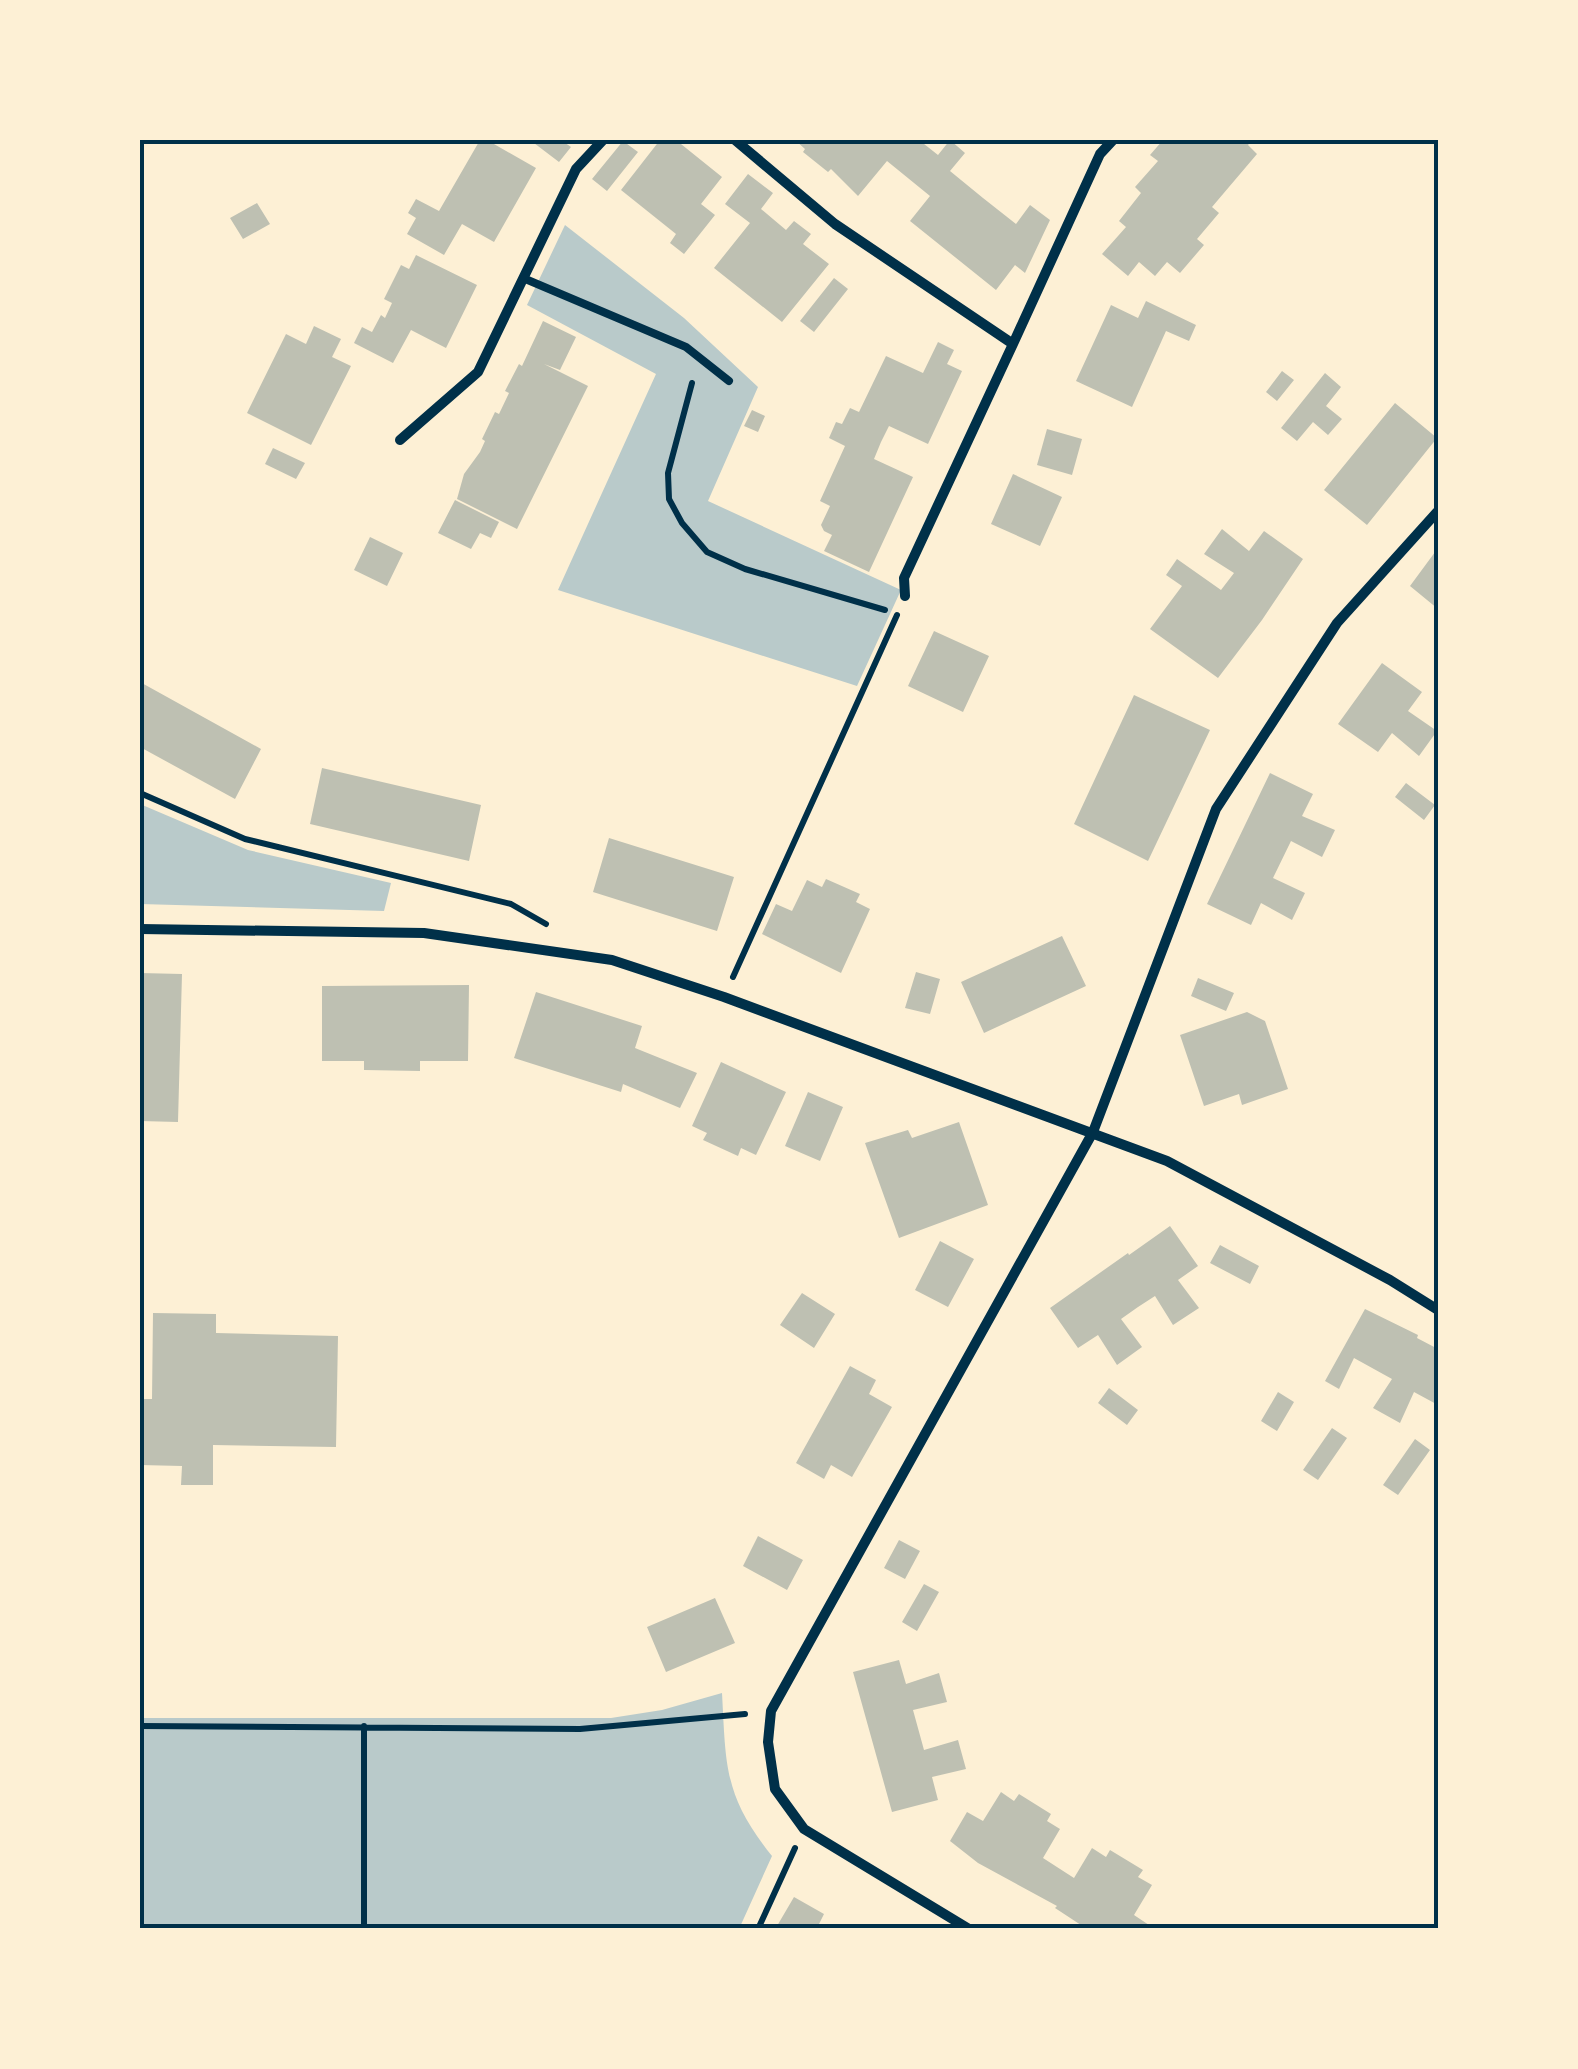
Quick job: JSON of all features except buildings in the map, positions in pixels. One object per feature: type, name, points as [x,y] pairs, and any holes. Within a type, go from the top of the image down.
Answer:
[{"type":"street","points":[[400,440],[478,372],[576,169],[603,140]]},
{"type":"street","points":[[735,140],[835,224],[1012,344]]},
{"type":"street","points":[[905,596],[904,578],[1100,154],[1112,140]]},
{"type":"street","points":[[969,1929],[804,1829],[775,1789],[768,1742],[771,1711],[1093,1132],[1216,810],[1338,624],[1438,511]]},
{"type":"street","points":[[140,929],[424,933],[612,960],[724,997],[1167,1161],[1390,1280],[1438,1310]]},
{"type":"lane","points":[[524,278],[686,347],[729,380]]},
{"type":"path","points":[[698,358],[668,474],[669,500],[682,523],[707,552],[745,570],[898,614],[724,997]]},
{"type":"path","points":[[140,793],[245,839],[511,904],[554,928]]},
{"type":"path","points":[[140,1726],[580,1728],[771,1711]]},
{"type":"path","points":[[364,1726],[364,1929]]},
{"type":"path","points":[[758,1929],[804,1829]]},
{"type":"shaded area","points":[[565,225],[684,318],[758,387],[708,501],[901,590],[857,686],[558,590],[656,374],[527,305]]},
{"type":"shaded area","points":[[140,804],[248,850],[391,883],[384,911],[140,904]]},
{"type":"shaded area","points":[[722,1693],[727,1761],[736,1798],[772,1856],[739,1929],[140,1929],[140,1718],[611,1718],[662,1710]]}]
